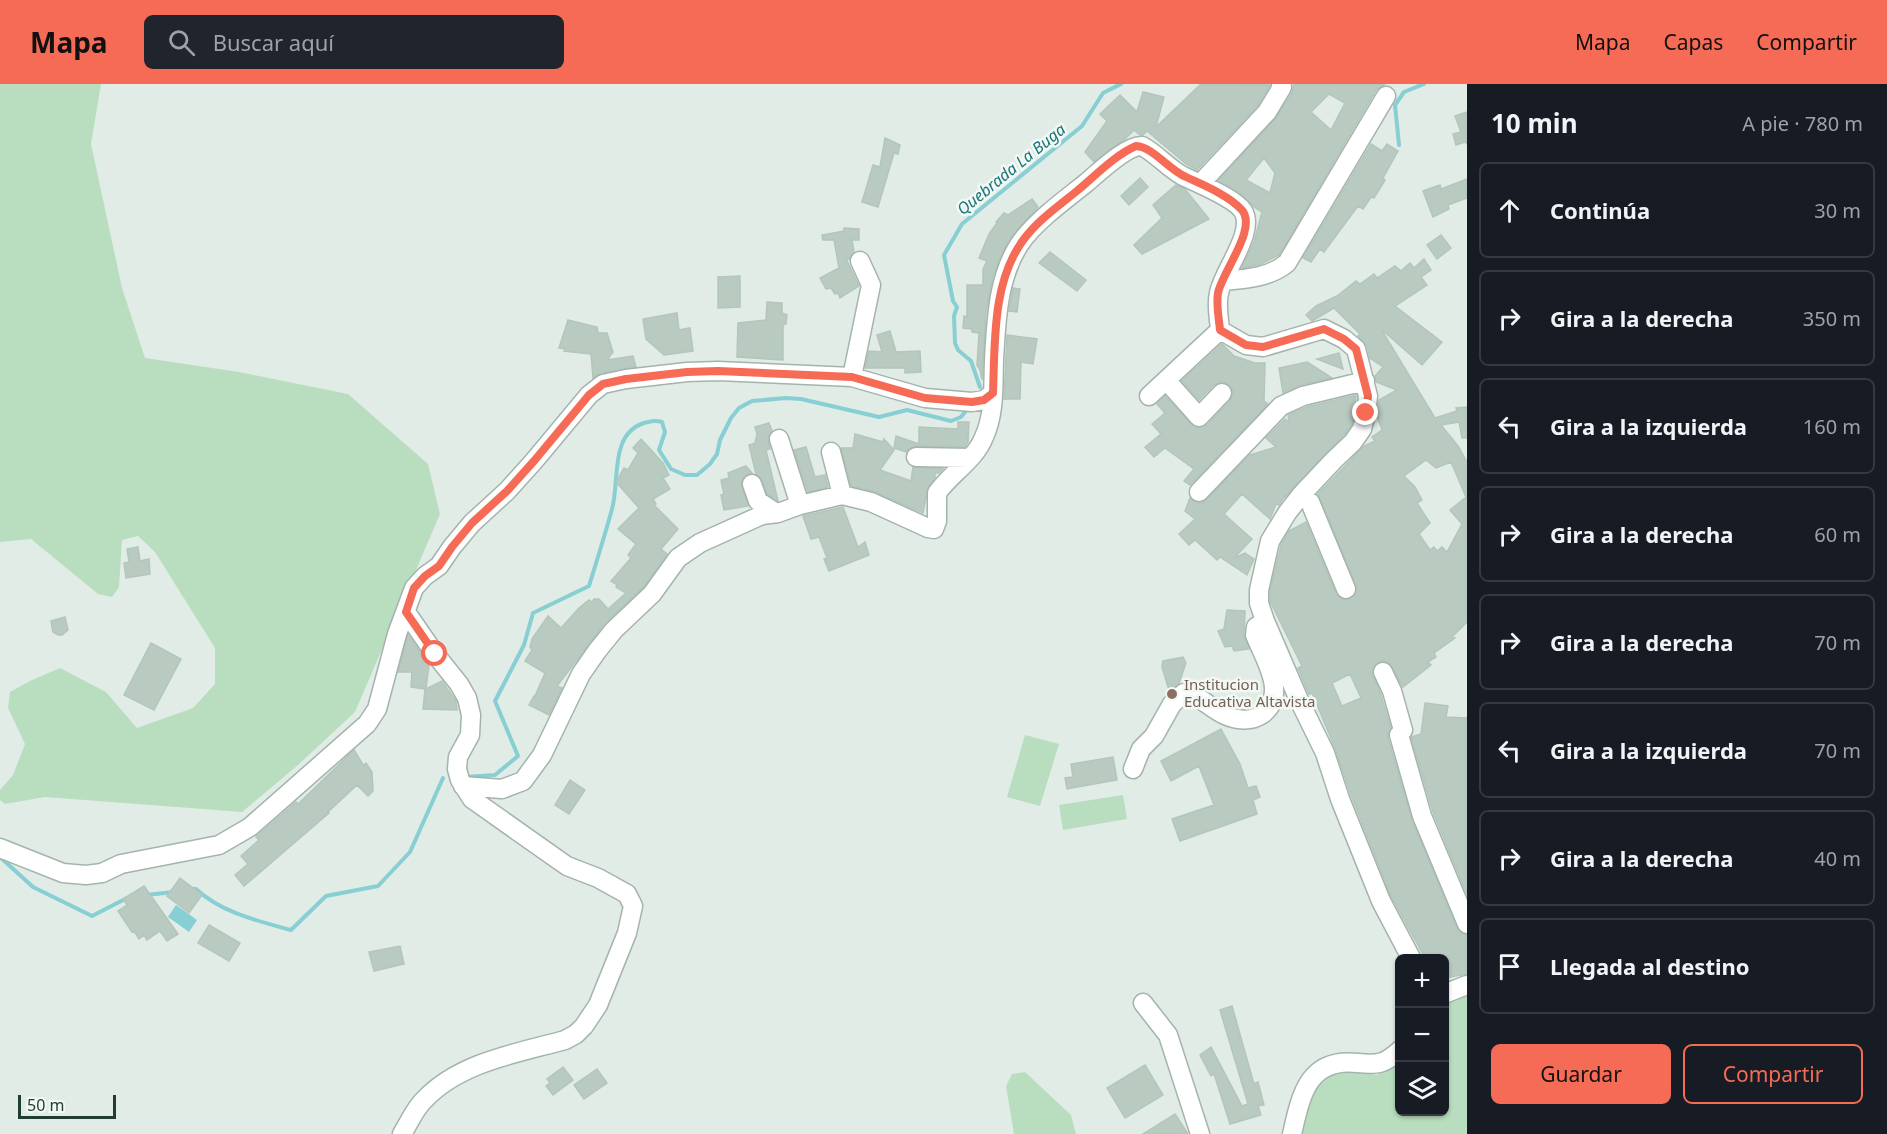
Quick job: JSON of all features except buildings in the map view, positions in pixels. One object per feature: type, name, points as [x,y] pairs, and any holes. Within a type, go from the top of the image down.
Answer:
[{"type":"street","points":[[1201,183],[1267,112],[1277,97],[1282,87],[1281,84]]},
{"type":"street","points":[[1223,281],[1260,276],[1287,263],[1386,96]]},
{"type":"street","points":[[741,510],[800,505],[842,495],[871,502],[934,529],[937,521],[937,493],[970,458],[984,439],[992,414],[994,355],[1003,279],[1023,239],[1037,224],[1097,174],[1136,146],[1148,149],[1167,166],[1201,183],[1243,209],[1246,220],[1243,238],[1219,291],[1217,308],[1220,330]]},
{"type":"street","points":[[852,377],[871,285],[861,261]]},
{"type":"street","points":[[1220,330],[1246,345],[1263,347],[1324,329],[1344,339],[1356,349],[1368,396],[1362,429],[1353,442],[1301,495],[1270,541],[1259,590],[1259,603],[1299,700],[1325,753],[1340,799],[1381,901],[1409,954]]},
{"type":"street","points":[[1149,396],[1220,330]]},
{"type":"street","points":[[0,848],[63,873],[86,875],[102,873],[121,864],[219,845],[250,827],[367,724],[377,709],[397,634],[414,588],[439,566],[472,523],[507,491],[589,395],[603,384],[687,372],[718,371],[852,377],[925,398],[978,402],[993,393]]},
{"type":"street","points":[[1166,380],[1199,417],[1222,393]]},
{"type":"street","points":[[1199,492],[1281,406],[1303,396],[1365,381]]},
{"type":"street","points":[[778,440],[800,505]]},
{"type":"street","points":[[831,452],[842,495]]},
{"type":"street","points":[[916,457],[970,458]]},
{"type":"street","points":[[752,484],[758,501],[770,509]]},
{"type":"street","points":[[1301,495],[1310,502],[1346,589]]},
{"type":"street","points":[[464,786],[502,789],[523,782],[542,755],[581,674],[614,630],[652,594],[678,558],[700,543],[770,509]]},
{"type":"street","points":[[402,1134],[424,1100],[462,1072],[487,1062],[565,1040],[576,1034],[598,1005],[627,933],[633,906],[627,894],[598,878],[567,866],[472,799],[457,769],[458,757],[470,735],[471,715],[467,698],[406,612]]},
{"type":"street","points":[[1133,769],[1141,749],[1154,736],[1172,704],[1184,693],[1196,697],[1224,715],[1239,719],[1257,718],[1270,708],[1275,698],[1275,686],[1255,635],[1256,627],[1265,621]]},
{"type":"street","points":[[1383,672],[1392,691],[1422,816],[1467,924]]},
{"type":"street","points":[[1449,992],[1467,985]]},
{"type":"street","points":[[1143,1003],[1168,1035],[1200,1134]]},
{"type":"street","points":[[1292,1134],[1302,1096],[1311,1078],[1325,1065],[1356,1062],[1381,1064],[1395,1054]]},
{"type":"green space","points":[[0,84],[101,84],[91,144],[122,288],[145,358],[239,372],[348,394],[428,464],[440,514],[355,712],[298,765],[242,812],[45,797],[5,804],[0,800],[0,790],[13,775],[25,744],[8,708],[10,692],[60,668],[106,692],[137,728],[193,708],[215,684],[215,648],[155,552],[138,536],[122,540],[119,587],[112,597],[98,594],[31,539],[0,542]]},
{"type":"green space","points":[[1025,735],[1059,744],[1040,806],[1007,797]]},
{"type":"green space","points":[[1123,795],[1127,819],[1063,830],[1059,805]]},
{"type":"green space","points":[[1467,994],[1467,1134],[1300,1134],[1315,1081],[1333,1068],[1357,1068],[1377,1075],[1395,1063],[1395,1116],[1449,1116],[1449,1000],[1455,996]]},
{"type":"green space","points":[[1025,1072],[1071,1115],[1076,1134],[1014,1134],[1006,1086],[1012,1074]]},
{"type":"water","points":[[176,905],[197,920],[189,932],[168,917]]},
{"type":"waterway","name":"Quebrada La Buga","points":[[980,387],[971,361],[958,350],[955,343],[954,316],[957,307],[953,301],[944,255],[962,224],[1082,126],[1103,93],[1121,84]]},
{"type":"waterway","points":[[1399,145],[1395,105],[1404,92],[1424,84]]},
{"type":"waterway","name":"Quebrada La Buga","points":[[466,777],[495,775],[518,756],[495,701],[524,645],[533,613],[589,586],[612,509],[621,448],[625,437],[633,429],[644,423],[662,422],[665,432],[659,450],[671,469],[685,475],[697,475],[710,464],[717,454],[720,440],[731,418],[739,408],[752,401],[801,399],[879,417],[907,410],[951,421],[961,417],[965,412]]},
{"type":"waterway","name":"Quebrada La Buga","points":[[191,889],[196,889],[217,904],[241,915],[291,930],[326,896],[378,886],[410,852],[443,778]]},
{"type":"waterway","name":"Quebrada La Buga","points":[[0,857],[33,887],[92,916],[127,898]]},
{"type":"waterway","name":"Quebrada La Buga","points":[[146,895],[174,892]]},
{"type":"place","name":"Institucion Educativa Altavista","points":[[1172,694]]},
{"type":"route","points":[[435,654],[406,612],[414,588],[439,566],[472,523],[507,491],[589,395],[603,384],[687,372],[743,371],[852,377],[925,398],[972,402],[984,400],[993,393],[994,355],[1003,279],[1023,239],[1037,224],[1097,174],[1130,148],[1136,146],[1148,149],[1167,166],[1201,183],[1243,209],[1246,220],[1243,238],[1219,291],[1217,308],[1220,330],[1253,347],[1272,345],[1324,329],[1344,339],[1356,349],[1368,396],[1366,413]]}]
